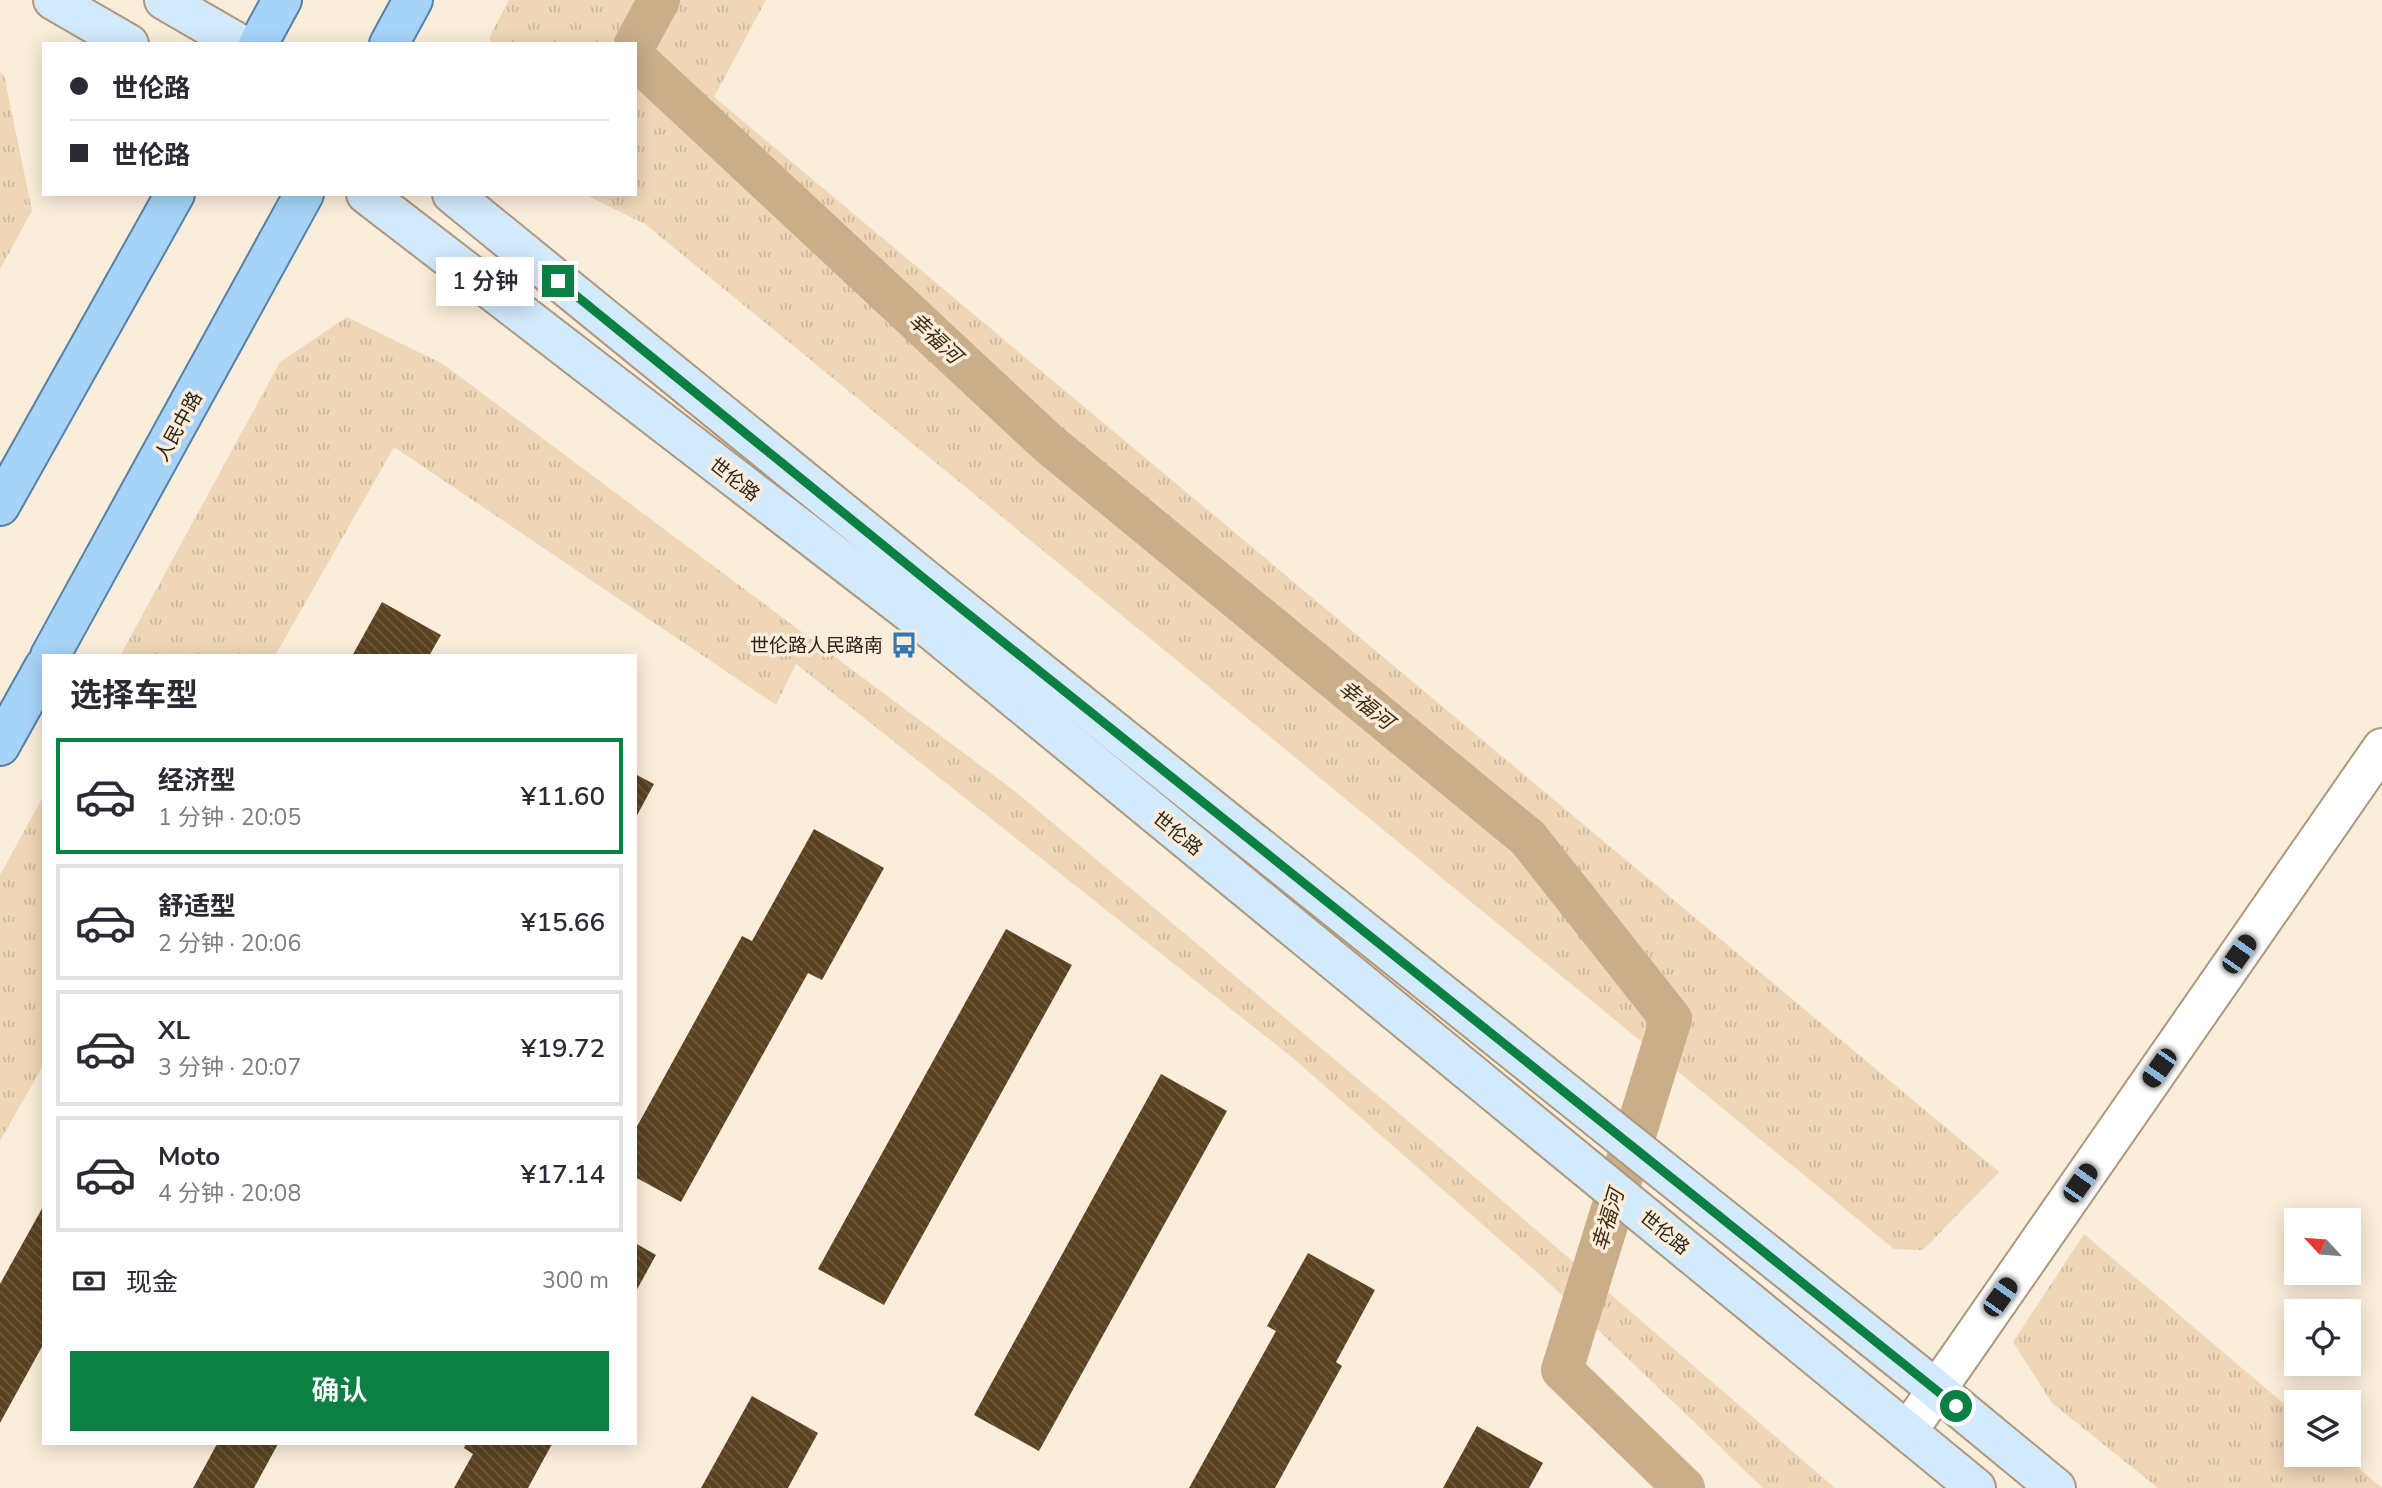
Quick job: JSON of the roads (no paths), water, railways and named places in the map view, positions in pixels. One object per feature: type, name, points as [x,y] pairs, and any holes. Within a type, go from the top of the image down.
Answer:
[{"type":"main road","points":[[53,0],[126,42]]},
{"type":"main road","points":[[164,0],[237,42]]},
{"type":"main road","points":[[259,42],[282,0]]},
{"type":"main road","points":[[390,42],[413,0]]},
{"type":"main road","points":[[0,506],[173,196]]},
{"type":"main road","name":"人民中路","points":[[51,654],[303,196]]},
{"type":"main road","name":"世伦路","points":[[369,196],[918,619],[1976,1488]]},
{"type":"main road","name":"世伦路","points":[[454,196],[942,593],[2056,1488]]},
{"type":"main road","points":[[0,746],[42,671]]},
{"type":"street","points":[[1908,1431],[2382,748]]},
{"type":"waterway","name":"幸福河","points":[[636,42],[659,0]]},
{"type":"waterway","name":"幸福河","points":[[637,60],[1048,443],[1528,838],[1671,1019],[1562,1370],[1684,1488]]},
{"type":"place","name":"世伦路人民路南","points":[[904,645]]}]
